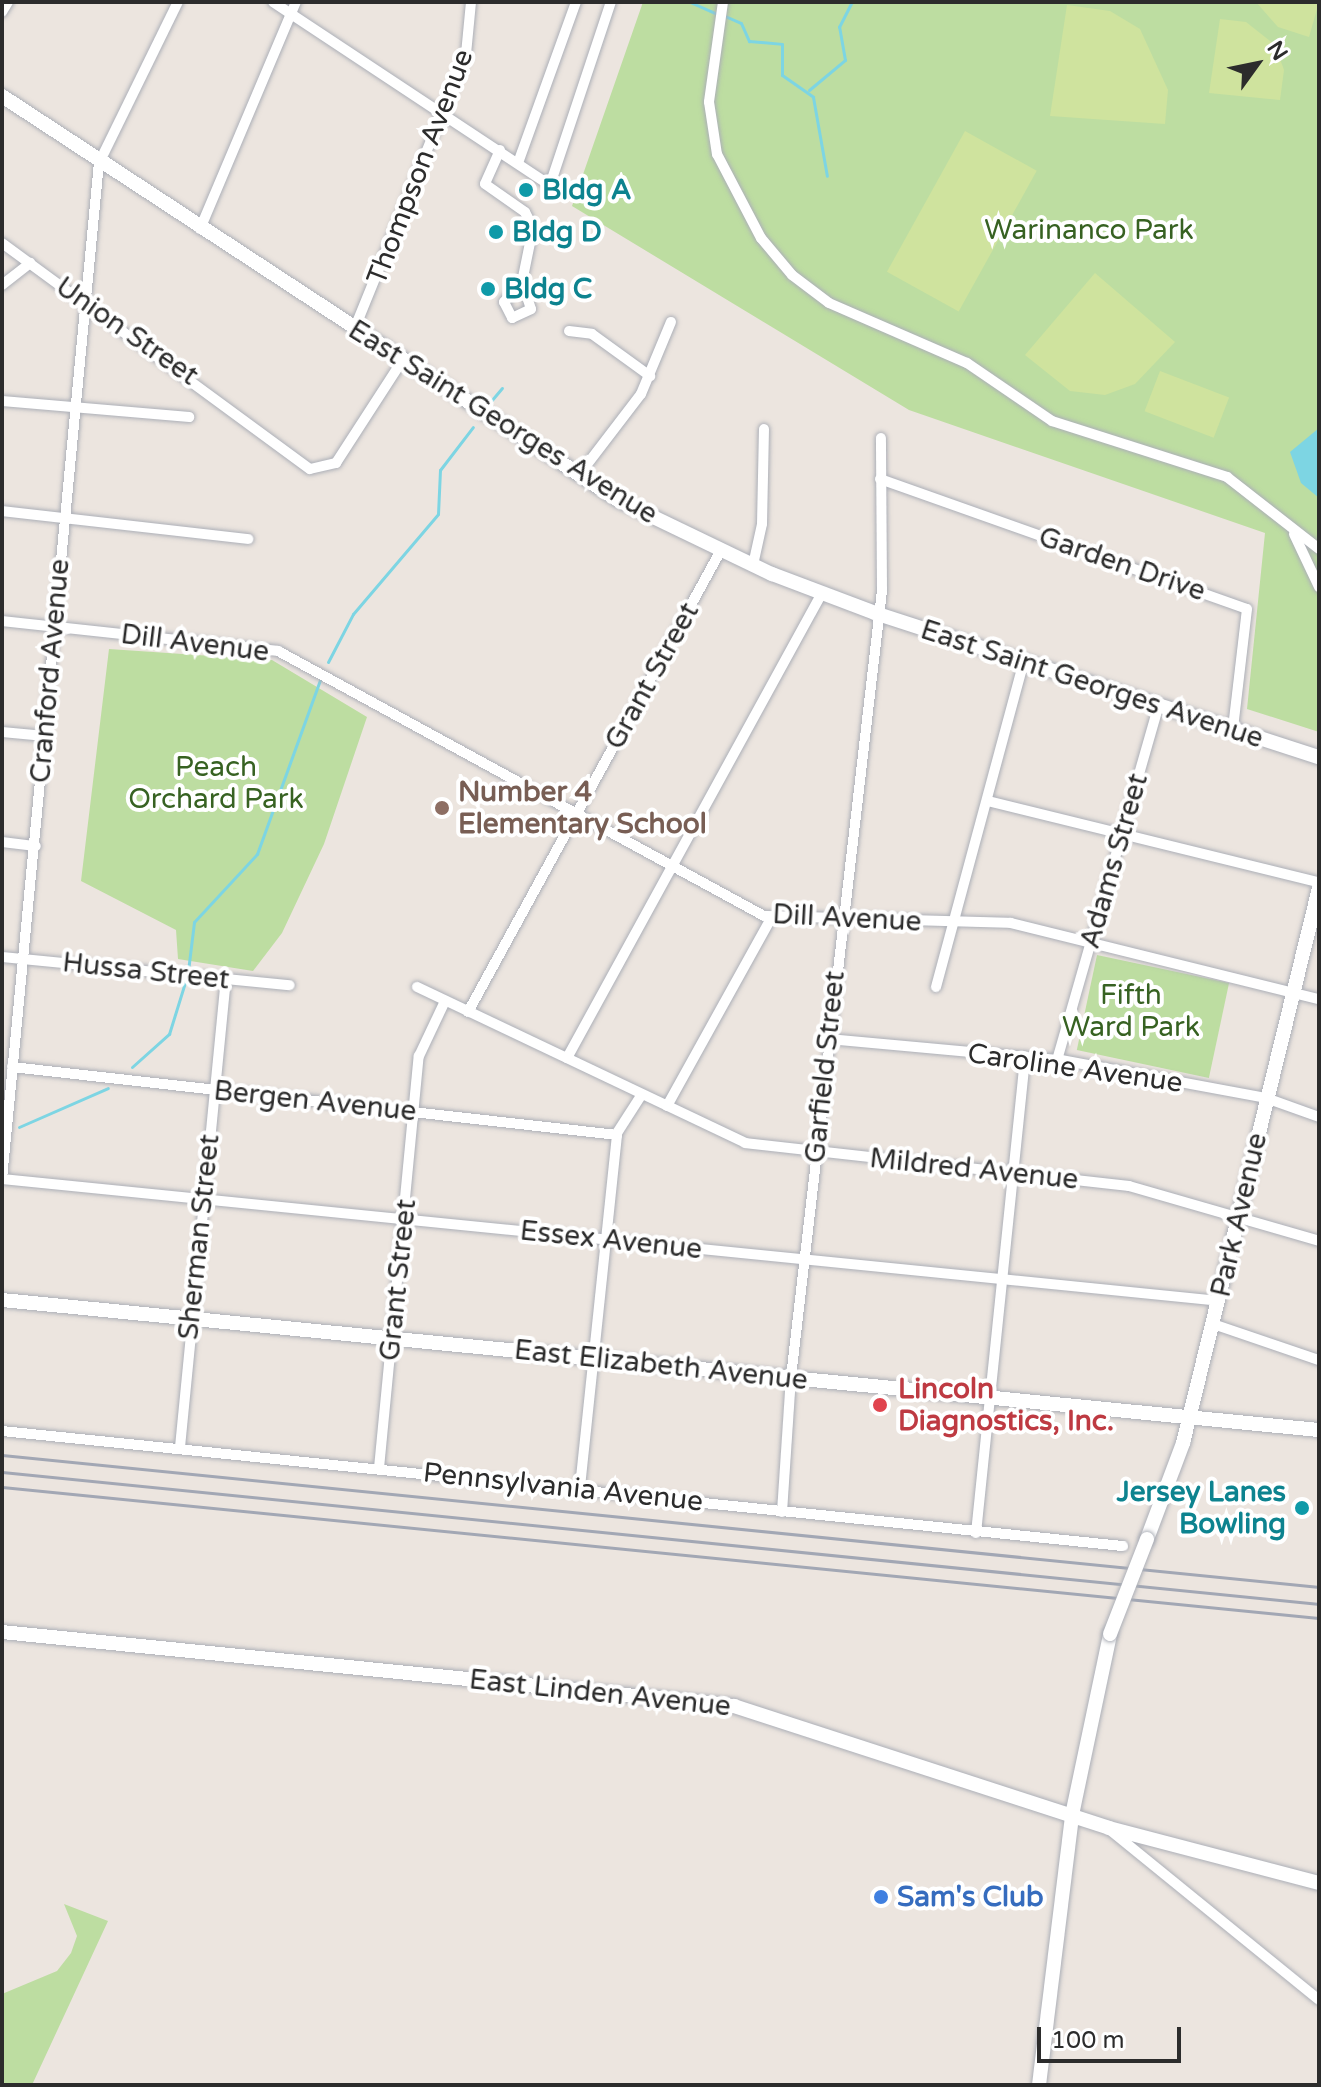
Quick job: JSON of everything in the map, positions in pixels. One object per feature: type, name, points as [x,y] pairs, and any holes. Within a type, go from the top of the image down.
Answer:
[{"type":"street","points":[[2,12],[8,2]]},
{"type":"street","points":[[99,163],[178,2]]},
{"type":"street","points":[[273,2],[443,111],[550,185],[611,2]]},
{"type":"street","points":[[200,229],[296,2]]},
{"type":"street","name":"Thompson Avenue","points":[[354,330],[443,111],[474,25],[471,2]]},
{"type":"street","points":[[518,163],[576,2]]},
{"type":"street","points":[[723,3],[717,26],[709,102],[717,154],[761,238],[792,275],[829,303],[967,363],[1052,421],[1200,463],[1264,501],[1291,528],[1319,549]]},
{"type":"street","name":"East Saint Georges Avenue","points":[[2,96],[99,163],[579,475],[721,550],[822,593],[1023,665],[1319,757]]},
{"type":"street","points":[[500,150],[485,184],[525,212],[533,228],[522,282]]},
{"type":"street","name":"Cranford Avenue","points":[[2,1179],[36,846],[63,517],[91,303],[99,163]]},
{"type":"street","name":"Union Street","points":[[2,243],[91,303],[251,421],[303,465],[324,471],[336,463],[402,361]]},
{"type":"street","points":[[2,285],[30,263]]},
{"type":"street","points":[[579,475],[650,376],[671,322]]},
{"type":"street","points":[[569,331],[592,334],[650,376]]},
{"type":"street","points":[[2,401],[189,417]]},
{"type":"street","points":[[753,565],[762,524],[764,429]]},
{"type":"street","name":"Garfield Street","points":[[782,1512],[790,1380],[875,613],[882,590],[881,438]]},
{"type":"street","name":"Garden Drive","points":[[880,479],[1247,609],[1233,729]]},
{"type":"street","points":[[2,511],[248,539]]},
{"type":"street","points":[[1291,528],[1319,587]]},
{"type":"street","name":"Grant Street","points":[[468,1012],[721,550]]},
{"type":"street","points":[[567,1058],[822,593]]},
{"type":"street","name":"Dill Avenue","points":[[2,621],[278,651],[771,918],[1011,923],[1293,990],[1319,999]]},
{"type":"street","points":[[936,987],[958,922],[1023,665]]},
{"type":"street","name":"Adams Street","points":[[1057,1060],[1158,708]]},
{"type":"street","points":[[2,732],[45,736]]},
{"type":"street","points":[[988,801],[1319,885]]},
{"type":"street","points":[[2,842],[36,846]]},
{"type":"street","name":"Park Avenue","points":[[1039,2085],[1072,1815],[1110,1634],[1147,1539],[1189,1416],[1319,885]]},
{"type":"street","points":[[667,1106],[771,918]]},
{"type":"street","name":"Hussa Street","points":[[2,957],[290,985]]},
{"type":"street","name":"Sherman Street","points":[[180,1447],[189,1319],[207,1199],[213,1090],[226,979]]},
{"type":"street","points":[[417,987],[642,1094],[617,1135],[580,1487]]},
{"type":"street","name":"Grant Street","points":[[379,1468],[419,1056],[445,1001]]},
{"type":"street","name":"Caroline Avenue","points":[[828,1039],[1057,1060],[1266,1098],[1319,1117]]},
{"type":"street","points":[[976,1533],[993,1396],[1025,1057]]},
{"type":"street","name":"Bergen Avenue","points":[[12,1067],[617,1135]]},
{"type":"street","name":"Mildred Avenue","points":[[642,1094],[745,1143],[1129,1186],[1238,1214],[1319,1241]]},
{"type":"street","name":"Essex Avenue","points":[[2,1179],[1219,1301]]},
{"type":"street","name":"East Elizabeth Avenue","points":[[2,1300],[1319,1430]]},
{"type":"street","points":[[1213,1324],[1319,1360]]},
{"type":"street","name":"Pennsylvania Avenue","points":[[2,1431],[580,1487],[782,1512],[1123,1546]]},
{"type":"street","name":"East Linden Avenue","points":[[2,1632],[734,1706],[1109,1828],[1319,1883]]},
{"type":"street","points":[[1109,1828],[1319,2000]]},
{"type":"green space","name":"Warinanco Park","points":[[643,2],[1319,2],[1319,732],[1247,709],[1265,533],[909,410],[572,206]]},
{"type":"green space","points":[[1256,2],[1319,2],[1309,37],[1278,27]]},
{"type":"green space","points":[[1067,5],[1110,11],[1140,29],[1168,90],[1165,124],[1050,116]]},
{"type":"green space","points":[[1220,19],[1246,22],[1275,45],[1284,70],[1280,100],[1209,93]]},
{"type":"green space","points":[[965,131],[1037,171],[959,312],[887,272]]},
{"type":"green space","points":[[1095,273],[1175,342],[1135,384],[1105,395],[1070,391],[1025,355]]},
{"type":"green space","points":[[1160,371],[1229,398],[1214,438],[1145,411]]},
{"type":"green space","name":"Peach Orchard Park","points":[[109,649],[272,660],[367,717],[324,844],[282,933],[253,971],[178,959],[176,930],[81,881]]},
{"type":"green space","name":"Fifth Ward Park","points":[[1097,955],[1229,983],[1209,1078],[1077,1050]]},
{"type":"green space","points":[[64,1904],[108,1921],[32,2085],[2,2085],[2,1994],[57,1971],[71,1953],[77,1936]]},
{"type":"water","points":[[1319,428],[1319,498],[1301,483],[1290,452]]},
{"type":"waterway","points":[[690,2],[717,14]]},
{"type":"waterway","points":[[809,90],[845,60],[839,27],[852,2]]},
{"type":"waterway","points":[[725,16],[741,23],[749,41],[782,44],[782,75],[813,97],[827,176]]},
{"type":"waterway","points":[[491,401],[502,388]]},
{"type":"waterway","points":[[328,662],[353,614],[438,514],[440,470],[473,427]]},
{"type":"waterway","points":[[188,971],[194,922],[257,854],[320,680]]},
{"type":"waterway","points":[[132,1067],[169,1034],[186,979]]},
{"type":"waterway","points":[[19,1127],[108,1088]]},
{"type":"railway","points":[[2,1455],[1319,1587]]},
{"type":"railway","points":[[2,1472],[1319,1604]]},
{"type":"railway","points":[[2,1487],[1319,1618]]},
{"type":"place","name":"Bldg A","points":[[526,190]]},
{"type":"place","name":"Bldg D","points":[[496,232]]},
{"type":"place","name":"Bldg C","points":[[488,289]]},
{"type":"place","name":"Number 4 Elementary School","points":[[442,808]]},
{"type":"place","name":"Lincoln Diagnostics, Inc.","points":[[880,1405]]},
{"type":"place","name":"Jersey Lanes Bowling","points":[[1302,1508]]},
{"type":"place","name":"Sam's Club","points":[[881,1897]]}]
